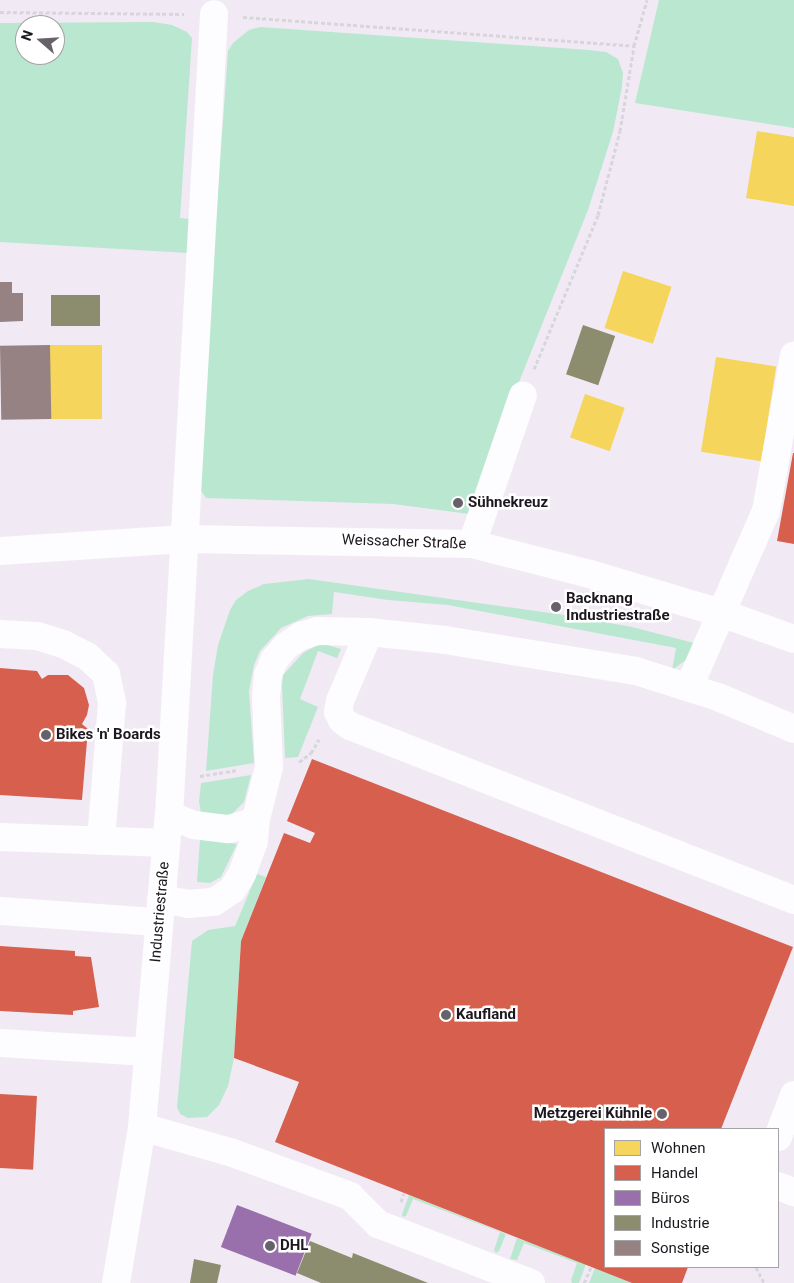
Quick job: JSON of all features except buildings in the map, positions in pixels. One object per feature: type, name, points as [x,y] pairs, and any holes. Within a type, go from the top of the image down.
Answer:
[{"type":"street","name":"Industriestraße","points":[[116,1283],[142,1127],[169,815],[178,627],[185,539],[214,14]]},
{"type":"street","points":[[689,687],[766,510],[794,356]]},
{"type":"street","points":[[472,544],[524,395]]},
{"type":"street","name":"Weissacher Straße","points":[[0,551],[185,539],[472,544],[576,570],[721,612],[794,639]]},
{"type":"street","points":[[0,911],[160,911],[189,904],[214,902],[232,890],[251,852],[256,819],[269,767],[266,697],[268,675],[274,660],[286,646],[301,636],[317,631],[369,632],[532,653],[636,671],[718,697],[794,729]]},
{"type":"street","points":[[369,632],[340,701],[338,712],[342,720],[350,726],[794,900]]},
{"type":"street","points":[[0,634],[36,636],[62,644],[87,656],[106,674],[112,703],[101,841]]},
{"type":"street","points":[[169,815],[194,825],[229,829],[247,824],[256,819]]},
{"type":"street","points":[[0,837],[166,843]]},
{"type":"street","points":[[0,1043],[148,1052]]},
{"type":"street","points":[[779,1134],[794,1095]]},
{"type":"street","points":[[142,1127],[230,1152],[350,1196],[378,1224],[532,1283]]},
{"type":"street","points":[[779,1186],[794,1192]]},
{"type":"path","points":[[524,395],[598,215],[620,130],[634,46],[647,0]]},
{"type":"path","points":[[0,12],[214,14],[634,46]]},
{"type":"path","points":[[584,1283],[591,1267]]},
{"type":"path","points":[[756,1268],[764,1283]]},
{"type":"green space","points":[[659,0],[794,0],[794,128],[635,103]]},
{"type":"green space","points":[[153,22],[172,25],[187,32],[192,38],[180,218],[191,219],[188,253],[0,242],[0,23],[15,23],[15,65],[65,65],[65,23]]},
{"type":"green space","points":[[260,27],[589,50],[606,52],[618,59],[623,73],[613,132],[588,210],[515,392],[477,515],[393,504],[206,498],[197,485],[228,51],[233,43],[249,30]]},
{"type":"green space","points":[[309,579],[564,615],[632,627],[698,644],[690,657],[672,670],[676,648],[448,605],[388,600],[334,592],[332,614],[308,616],[281,628],[260,651],[254,665],[249,691],[254,763],[206,771],[213,675],[218,645],[230,610],[236,600],[248,591],[264,584]]},
{"type":"green space","points":[[321,643],[341,649],[337,658],[318,651],[300,699],[318,707],[298,757],[285,758],[283,675],[303,653]]},
{"type":"green space","points":[[251,775],[244,802],[231,815],[223,818],[201,813],[199,802],[201,783]]},
{"type":"green space","points":[[200,840],[237,844],[221,877],[210,883],[197,882]]},
{"type":"green space","points":[[257,874],[266,877],[241,941],[234,1058],[228,1086],[219,1105],[207,1117],[188,1118],[180,1114],[177,1107],[192,941],[208,930],[235,926]]},
{"type":"green space","points":[[409,1195],[506,1234],[499,1251],[496,1253],[494,1250],[500,1232],[413,1199],[406,1216],[403,1217],[402,1214]]},
{"type":"green space","points":[[517,1238],[586,1264],[579,1283],[572,1283],[571,1280],[577,1263],[524,1243],[517,1260],[510,1259]]},
{"type":"green space","points":[[595,1268],[632,1283],[589,1283]]},
{"type":"place","name":"Sühnekreuz","points":[[458,503]]},
{"type":"place","name":"Backnang Industriestraße","points":[[556,607]]},
{"type":"place","name":"Bikes 'n' Boards","points":[[46,735]]},
{"type":"place","name":"Kaufland","points":[[446,1015]]},
{"type":"place","name":"Metzgerei Kühnle","points":[[662,1114]]},
{"type":"place","name":"DHL","points":[[270,1246]]}]
